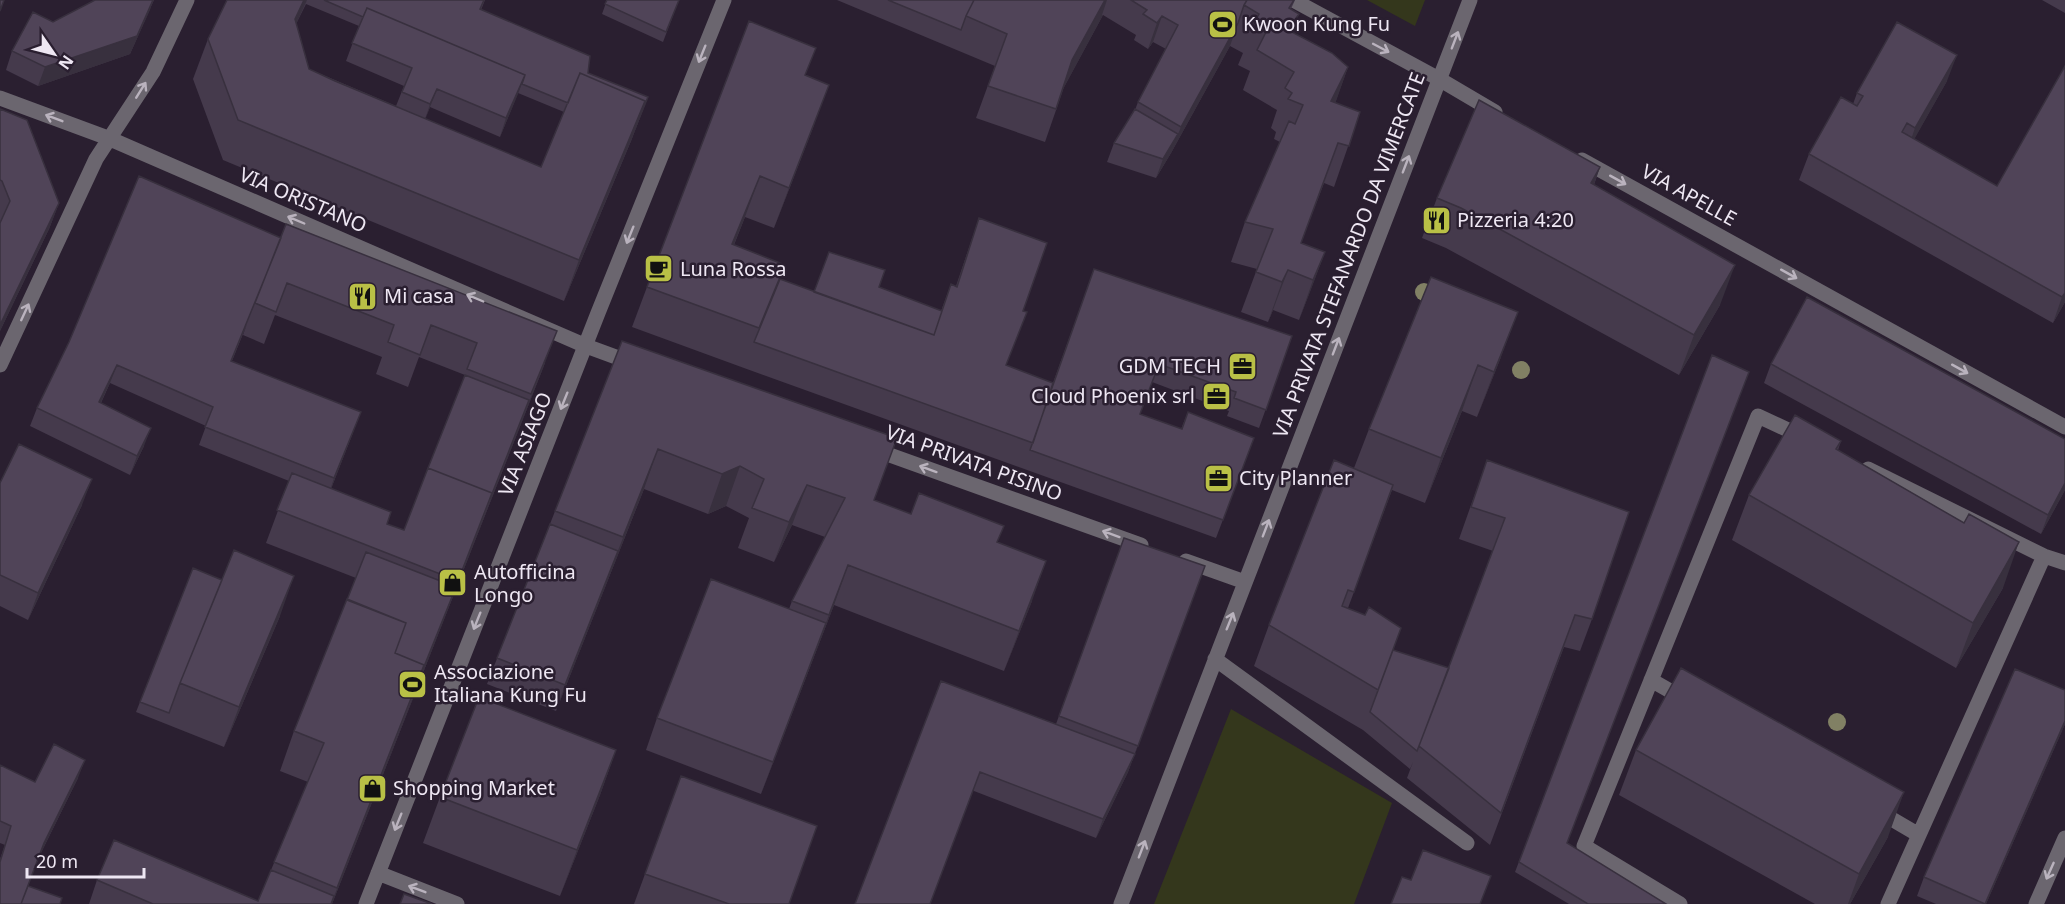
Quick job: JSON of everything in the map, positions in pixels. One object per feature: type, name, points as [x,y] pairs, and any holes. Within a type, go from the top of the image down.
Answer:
[{"type":"street","points":[[0,365],[96,159],[153,72],[187,0]]},
{"type":"street","name":"VIA ASIAGO","points":[[366,904],[724,0]]},
{"type":"street","points":[[1293,0],[1505,117]]},
{"type":"street","name":"VIA PRIVATA STEFANARDO DA VIMERCATE","points":[[1121,904],[1470,0]]},
{"type":"street","name":"VIA ORISTANO","points":[[0,98],[108,138],[586,346]]},
{"type":"street","name":"VIA APELLE","points":[[1567,152],[2065,427]]},
{"type":"street","points":[[586,346],[654,370]]},
{"type":"street","points":[[1680,904],[1584,846],[1758,416],[1811,441]]},
{"type":"street","name":"VIA PRIVATA PISINO","points":[[854,442],[1245,582]]},
{"type":"street","points":[[1854,462],[2044,556],[2065,563]]},
{"type":"street","points":[[1888,904],[2044,556]]},
{"type":"street","points":[[1215,659],[1467,843]]},
{"type":"street","points":[[1652,680],[1703,710]]},
{"type":"street","points":[[1868,805],[1919,835]]},
{"type":"street","points":[[2036,904],[2065,838]]},
{"type":"street","points":[[378,873],[457,904]]},
{"type":"green space","points":[[1367,0],[1425,0],[1415,26]]},
{"type":"green space","points":[[1231,709],[1392,803],[1354,904],[1154,904]]},
{"type":"building","points":[[95,0],[153,0],[137,36],[45,67],[12,51],[33,12],[53,22]]},
{"type":"building","points":[[227,0],[304,0],[295,19],[309,69],[541,167],[580,73],[645,101],[579,260],[238,120],[208,39]]},
{"type":"building","points":[[324,0],[484,0],[480,9],[590,56],[588,73],[648,97],[634,131],[645,101],[580,73],[568,103],[522,84],[525,75],[367,8],[363,17]]},
{"type":"building","points":[[607,0],[679,0],[666,32],[605,4]]},
{"type":"building","points":[[888,0],[974,0],[961,30]]},
{"type":"building","points":[[974,0],[1105,0],[1072,60],[1056,109],[988,86],[1007,34],[966,16]]},
{"type":"building","points":[[1131,0],[1247,0],[1238,23],[1181,127],[1138,102],[1178,25],[1162,16],[1157,23],[1143,14],[1147,10]]},
{"type":"building","points":[[1247,0],[1294,0],[1289,8],[1299,14],[1288,30],[1332,53],[1348,67],[1331,101],[1360,112],[1349,146],[1338,143],[1301,243],[1325,252],[1313,280],[1288,270],[1282,282],[1256,272],[1273,229],[1245,222],[1289,121],[1295,124],[1303,105],[1288,99],[1292,93],[1285,88],[1294,72],[1257,50],[1266,32],[1253,25],[1259,14],[1244,5]]},
{"type":"building","points":[[367,8],[525,75],[506,118],[437,89],[430,104],[402,92],[412,68],[352,43]]},
{"type":"building","points":[[749,21],[816,48],[805,75],[829,85],[789,188],[760,176],[732,244],[785,265],[759,328],[647,287]]},
{"type":"building","points":[[1897,22],[1957,55],[1915,128],[1907,123],[1902,132],[1997,186],[2065,66],[2065,293],[2062,297],[1809,154],[1841,97],[1857,106],[1863,96],[1857,93]]},
{"type":"building","points":[[1479,100],[1600,167],[1591,183],[1735,265],[1694,335],[1461,208],[1437,198]]},
{"type":"building","points":[[0,109],[27,120],[59,203],[0,325],[0,223],[10,201],[0,180]]},
{"type":"building","points":[[1135,109],[1178,134],[1163,159],[1114,143]]},
{"type":"building","points":[[139,176],[281,238],[231,361],[361,412],[334,478],[205,427],[213,407],[117,365],[99,402],[151,428],[137,456],[37,408],[69,342]]},
{"type":"building","points":[[979,218],[1047,243],[1023,311],[1027,312],[1006,365],[1053,383],[1033,443],[754,342],[780,279],[934,335],[951,284],[957,287]]},
{"type":"building","points":[[286,224],[557,331],[531,394],[467,369],[477,343],[431,325],[420,355],[388,342],[394,325],[287,283],[276,312],[255,303]]},
{"type":"building","points":[[829,252],[885,270],[879,287],[942,311],[934,335],[814,292]]},
{"type":"building","points":[[1094,269],[1292,336],[1266,410],[1234,398],[1236,392],[1159,364],[1140,414],[1182,429],[1188,412],[1254,438],[1223,520],[1030,450]]},
{"type":"building","points":[[1431,277],[1518,312],[1494,372],[1478,365],[1441,458],[1369,429]]},
{"type":"building","points":[[1807,297],[2065,439],[2065,483],[2048,515],[1771,364]]},
{"type":"building","points":[[622,341],[897,438],[874,500],[911,514],[919,493],[1004,526],[997,542],[1046,561],[1019,631],[848,565],[829,615],[792,601],[845,498],[807,485],[789,522],[752,508],[764,479],[740,466],[722,474],[658,449],[623,537],[555,511]]},
{"type":"building","points":[[1712,355],[1749,372],[1567,843],[1666,904],[1588,904],[1519,862]]},
{"type":"building","points":[[465,375],[529,400],[490,499],[492,493],[428,468]]},
{"type":"building","points":[[1795,415],[1841,441],[1836,449],[1964,523],[1969,514],[2019,542],[1973,623],[1749,495]]},
{"type":"building","points":[[19,444],[92,479],[38,593],[0,575],[0,483]]},
{"type":"building","points":[[1334,460],[1393,485],[1354,592],[1348,590],[1342,606],[1365,615],[1369,607],[1401,628],[1378,690],[1269,625]]},
{"type":"building","points":[[1487,460],[1629,512],[1592,619],[1575,615],[1501,813],[1419,746],[1505,518],[1471,507]]},
{"type":"building","points":[[428,468],[492,493],[458,581],[277,510],[292,473],[391,512],[387,524],[404,530]]},
{"type":"building","points":[[550,524],[618,551],[565,685],[497,658]]},
{"type":"building","points":[[1124,538],[1205,566],[1138,746],[1059,716]]},
{"type":"building","points":[[234,550],[294,576],[239,707],[180,683]]},
{"type":"building","points":[[366,552],[456,587],[419,679],[424,665],[395,653],[406,623],[347,600]]},
{"type":"building","points":[[193,568],[222,580],[169,713],[140,702]]},
{"type":"building","points":[[711,579],[826,623],[773,762],[657,718]]},
{"type":"building","points":[[347,599],[406,623],[395,653],[424,665],[337,888],[274,862],[324,743],[294,731]]},
{"type":"building","points":[[1393,650],[1449,668],[1417,751],[1370,712]]},
{"type":"building","points":[[1681,668],[1904,792],[1859,874],[1636,750]]},
{"type":"building","points":[[2015,669],[2065,690],[2065,721],[1985,904],[1924,877]]},
{"type":"building","points":[[941,681],[1135,754],[1103,819],[980,772],[930,904],[855,904]]},
{"type":"building","points":[[479,697],[616,750],[577,850],[440,797]]},
{"type":"building","points":[[54,744],[85,760],[44,843],[21,904],[0,904],[0,862],[11,826],[0,821],[0,765],[35,782]]},
{"type":"building","points":[[681,776],[817,826],[789,904],[729,904],[645,874]]},
{"type":"building","points":[[114,840],[258,901],[271,870],[334,896],[331,904],[153,904],[97,880]]},
{"type":"building","points":[[1423,850],[1491,876],[1480,904],[1391,904],[1402,877],[1411,880]]},
{"type":"building","points":[[28,886],[62,898],[60,904],[21,904]]},
{"type":"building","points":[[404,894],[432,904],[400,904]]},
{"type":"place","name":"Kwoon Kung Fu","points":[[1222,24]]},
{"type":"place","name":"Pizzeria 4:20","points":[[1436,220]]},
{"type":"place","name":"Luna Rossa","points":[[659,269]]},
{"type":"place","name":"Mi casa","points":[[363,296]]},
{"type":"place","name":"GDM TECH","points":[[1242,366]]},
{"type":"place","name":"Cloud Phoenix srl","points":[[1216,396]]},
{"type":"place","name":"City Planner","points":[[1218,478]]},
{"type":"place","name":"Autofficina Longo","points":[[453,583]]},
{"type":"place","name":"Associazione Italiana Kung Fu","points":[[413,684]]},
{"type":"place","name":"Shopping Market","points":[[372,788]]}]
